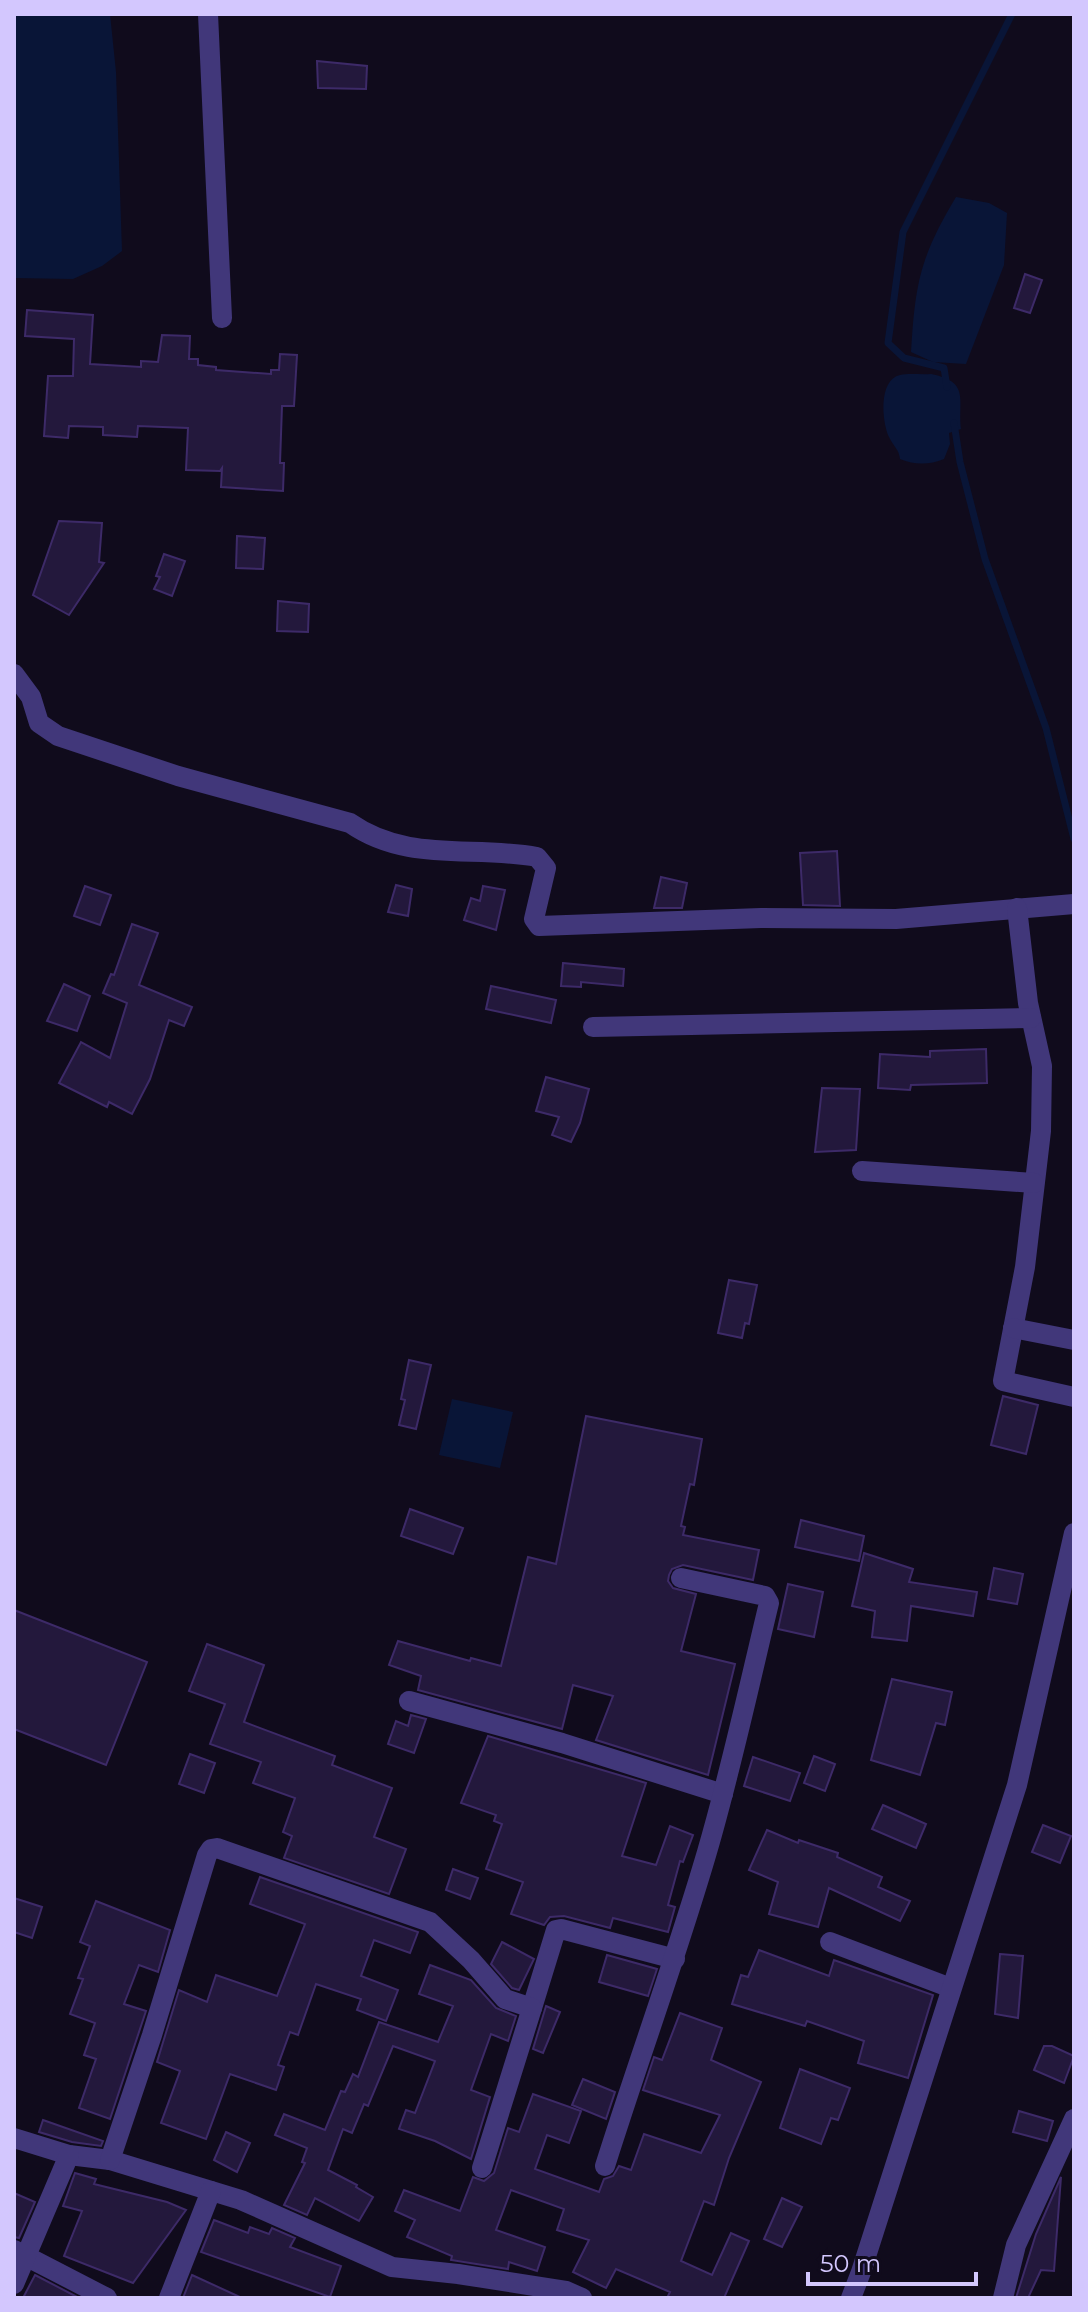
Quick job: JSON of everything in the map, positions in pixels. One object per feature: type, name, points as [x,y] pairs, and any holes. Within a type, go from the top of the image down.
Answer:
[{"type":"street","points":[[208,14],[222,318]]},
{"type":"street","points":[[14,674],[31,697],[39,723],[58,736],[178,776],[350,823],[371,837],[390,844],[537,857],[546,868],[534,919],[539,926],[761,918],[896,919],[1074,904]]},
{"type":"street","points":[[1017,908],[1031,1018],[1042,1066],[1041,1131],[1025,1267],[1003,1381],[1074,1397]]},
{"type":"street","points":[[593,1027],[1031,1018]]},
{"type":"street","points":[[862,1171],[1034,1183]]},
{"type":"street","points":[[1013,1328],[1074,1340]]},
{"type":"street","points":[[851,2298],[1017,1785],[1068,1580],[1074,1533]]},
{"type":"street","points":[[605,2166],[639,2056],[675,1959],[723,1794],[769,1603],[765,1596],[681,1578]]},
{"type":"street","points":[[409,1701],[562,1743],[723,1794]]},
{"type":"street","points":[[110,2160],[211,1849],[217,1848],[430,1922],[471,1960],[505,1999],[532,2008]]},
{"type":"street","points":[[482,2168],[556,1930],[675,1959]]},
{"type":"street","points":[[830,1942],[951,1988]]},
{"type":"street","points":[[1003,2298],[1016,2245],[1074,2119]]},
{"type":"street","points":[[14,2138],[69,2155],[110,2160],[241,2200],[392,2267],[550,2288],[582,2298]]},
{"type":"street","points":[[14,2284],[20,2253],[69,2155]]},
{"type":"street","points":[[169,2298],[211,2191]]},
{"type":"street","points":[[20,2253],[107,2298]]},
{"type":"water","points":[[14,14],[110,14],[116,72],[122,251],[102,266],[73,279],[14,278]]},
{"type":"water","points":[[956,197],[989,203],[1007,213],[1004,265],[966,364],[933,362],[911,352],[918,289],[927,254]]},
{"type":"water","points":[[931,374],[943,377],[957,387],[960,393],[961,429],[949,433],[950,444],[944,459],[922,464],[906,461],[900,459],[887,430],[885,393],[893,378],[900,375]]},
{"type":"water","points":[[452,1399],[513,1412],[500,1468],[439,1455]]},
{"type":"building","points":[[317,61],[367,66],[366,89],[318,88]]},
{"type":"building","points":[[1025,274],[1042,280],[1030,313],[1014,308]]},
{"type":"building","points":[[27,310],[93,315],[90,364],[141,367],[141,361],[158,362],[162,335],[190,336],[189,359],[198,359],[198,365],[216,367],[216,370],[271,374],[271,370],[279,370],[280,354],[297,355],[294,406],[282,406],[280,463],[284,463],[283,491],[221,487],[222,468],[220,471],[186,470],[188,428],[138,426],[137,437],[103,435],[103,427],[69,426],[68,438],[44,436],[48,376],[73,376],[74,339],[25,336]]},
{"type":"building","points":[[59,521],[102,523],[99,562],[104,563],[69,615],[33,595]]},
{"type":"building","points":[[237,536],[265,538],[263,569],[236,568]]},
{"type":"building","points":[[164,554],[185,561],[172,596],[154,589],[160,577],[156,576]]},
{"type":"building","points":[[278,601],[309,604],[308,632],[277,631]]},
{"type":"building","points":[[837,851],[840,906],[803,905],[800,853]]},
{"type":"building","points":[[661,877],[687,883],[682,908],[654,908]]},
{"type":"building","points":[[396,885],[412,889],[408,916],[388,912]]},
{"type":"building","points":[[85,886],[111,895],[100,925],[74,916]]},
{"type":"building","points":[[483,886],[505,890],[496,930],[464,920],[471,898],[480,901]]},
{"type":"building","points":[[132,924],[158,933],[139,985],[192,1007],[184,1026],[169,1020],[150,1079],[132,1114],[109,1102],[107,1107],[59,1083],[81,1042],[110,1058],[127,1003],[103,993],[111,974],[114,975]]},
{"type":"building","points":[[563,963],[624,969],[623,986],[581,982],[581,987],[561,986]]},
{"type":"building","points":[[64,984],[90,996],[77,1031],[47,1021]]},
{"type":"building","points":[[491,986],[556,1000],[551,1023],[486,1009]]},
{"type":"building","points":[[986,1049],[987,1083],[911,1085],[910,1090],[878,1088],[880,1054],[930,1057],[930,1051]]},
{"type":"building","points":[[546,1077],[589,1089],[580,1123],[571,1142],[552,1135],[559,1117],[536,1111]]},
{"type":"building","points":[[822,1088],[860,1089],[856,1150],[815,1152]]},
{"type":"building","points":[[729,1280],[757,1285],[749,1324],[745,1323],[742,1338],[718,1333]]},
{"type":"building","points":[[409,1360],[431,1365],[416,1429],[399,1425]]},
{"type":"building","points":[[1003,1396],[1038,1405],[1026,1454],[991,1445]]},
{"type":"building","points":[[586,1416],[702,1439],[694,1485],[690,1484],[681,1526],[685,1527],[683,1535],[759,1550],[753,1580],[683,1565],[672,1569],[669,1575],[668,1581],[673,1588],[696,1594],[681,1651],[735,1664],[708,1775],[596,1740],[613,1696],[573,1685],[562,1729],[418,1690],[421,1676],[389,1665],[398,1641],[470,1661],[471,1658],[501,1666],[528,1557],[556,1564]]},
{"type":"building","points":[[410,1509],[463,1528],[453,1554],[401,1536]]},
{"type":"building","points":[[801,1520],[864,1536],[859,1561],[795,1547]]},
{"type":"building","points":[[864,1553],[913,1569],[909,1582],[977,1592],[973,1616],[911,1606],[907,1641],[872,1637],[875,1611],[852,1606]]},
{"type":"building","points":[[994,1568],[1023,1574],[1017,1604],[988,1599]]},
{"type":"building","points":[[788,1584],[823,1592],[814,1637],[778,1629]]},
{"type":"building","points":[[14,1610],[147,1662],[106,1765],[14,1729]]},
{"type":"building","points":[[207,1644],[264,1665],[244,1722],[335,1756],[332,1765],[392,1788],[374,1837],[406,1849],[389,1894],[284,1858],[292,1836],[283,1832],[295,1798],[253,1783],[261,1762],[210,1744],[225,1704],[189,1691]]},
{"type":"building","points":[[892,1679],[952,1692],[945,1725],[936,1723],[920,1775],[871,1760]]},
{"type":"building","points":[[411,1715],[426,1719],[414,1753],[388,1744],[396,1721],[408,1726]]},
{"type":"building","points":[[488,1736],[646,1783],[622,1856],[656,1865],[670,1826],[693,1835],[683,1862],[680,1861],[668,1905],[675,1907],[668,1932],[613,1918],[610,1928],[564,1916],[550,1917],[544,1925],[511,1914],[523,1882],[486,1869],[502,1824],[494,1821],[496,1815],[461,1803]]},
{"type":"building","points":[[190,1754],[215,1763],[204,1793],[179,1784]]},
{"type":"building","points":[[814,1756],[835,1764],[825,1791],[804,1783]]},
{"type":"building","points":[[753,1757],[800,1773],[790,1801],[744,1786]]},
{"type":"building","points":[[883,1805],[926,1824],[916,1848],[872,1829]]},
{"type":"building","points":[[1043,1825],[1071,1836],[1060,1863],[1032,1852]]},
{"type":"building","points":[[767,1830],[798,1843],[799,1840],[838,1853],[837,1857],[882,1877],[878,1887],[910,1901],[900,1921],[829,1888],[818,1927],[769,1914],[778,1882],[749,1870]]},
{"type":"building","points":[[453,1869],[478,1878],[470,1899],[446,1890]]},
{"type":"building","points":[[260,1877],[418,1932],[410,1953],[374,1940],[361,1976],[398,1990],[386,2021],[357,2010],[361,1999],[316,1984],[298,2035],[290,2032],[278,2065],[284,2067],[276,2090],[230,2074],[206,2139],[161,2123],[180,2071],[157,2062],[179,1990],[207,2002],[216,1975],[277,1996],[305,1924],[250,1904]]},
{"type":"building","points":[[14,1898],[42,1907],[32,1938],[14,1932]]},
{"type":"building","points":[[96,1901],[170,1930],[158,1972],[139,1965],[124,2004],[146,2011],[110,2119],[79,2108],[96,2059],[84,2055],[95,2023],[70,2014],[83,1979],[78,1978],[90,1946],[80,1942]]},
{"type":"building","points":[[502,1942],[534,1959],[519,1990],[512,1988],[491,1964]]},
{"type":"building","points":[[759,1950],[829,1976],[834,1960],[933,1995],[908,2078],[858,2063],[864,2041],[807,2021],[805,2026],[732,2004],[741,1975],[748,1977]]},
{"type":"building","points":[[1000,1954],[1023,1956],[1018,2018],[995,2014]]},
{"type":"building","points":[[607,1955],[657,1969],[648,1996],[599,1982]]},
{"type":"building","points":[[430,1965],[471,1980],[496,2008],[516,2016],[508,2041],[491,2034],[471,2090],[490,2097],[471,2159],[435,2141],[399,2129],[406,2110],[415,2113],[435,2061],[393,2046],[368,2106],[364,2104],[352,2133],[343,2129],[328,2170],[373,2197],[359,2221],[315,2198],[307,2215],[284,2205],[305,2163],[302,2162],[307,2148],[275,2135],[284,2114],[325,2130],[341,2091],[345,2092],[353,2074],[358,2077],[379,2022],[438,2042],[453,2006],[419,1994]]},
{"type":"building","points":[[546,2006],[560,2012],[543,2053],[533,2049]]},
{"type":"building","points":[[680,2013],[722,2028],[711,2060],[761,2082],[729,2158],[714,2205],[704,2201],[681,2261],[712,2275],[731,2233],[749,2241],[724,2298],[667,2298],[670,2292],[616,2269],[606,2288],[573,2272],[589,2240],[557,2230],[564,2209],[511,2190],[496,2230],[545,2247],[537,2271],[509,2262],[508,2269],[451,2260],[452,2256],[407,2237],[415,2220],[395,2211],[404,2190],[460,2211],[473,2177],[484,2181],[494,2173],[508,2128],[519,2132],[533,2094],[581,2111],[569,2143],[547,2135],[535,2169],[599,2192],[604,2179],[613,2176],[619,2166],[631,2170],[644,2134],[701,2153],[720,2115],[643,2090],[654,2057],[662,2060]]},
{"type":"building","points":[[1044,2046],[1052,2046],[1074,2056],[1064,2083],[1034,2070]]},
{"type":"building","points":[[800,2069],[850,2088],[838,2120],[831,2118],[821,2144],[780,2128]]},
{"type":"building","points":[[583,2079],[615,2092],[606,2119],[572,2105]]},
{"type":"building","points":[[1019,2111],[1053,2121],[1047,2141],[1013,2132]]},
{"type":"building","points":[[43,2120],[103,2141],[101,2146],[72,2142],[39,2132]]},
{"type":"building","points":[[226,2132],[250,2143],[237,2172],[214,2160]]},
{"type":"building","points":[[75,2173],[96,2179],[94,2184],[167,2202],[186,2210],[133,2283],[64,2256],[82,2211],[63,2206]]},
{"type":"building","points":[[1061,2177],[1054,2271],[1041,2270],[1028,2298],[1016,2298],[1036,2234]]},
{"type":"building","points":[[14,2193],[35,2202],[19,2238],[14,2237]]},
{"type":"building","points":[[782,2198],[802,2207],[782,2247],[764,2239]]},
{"type":"building","points":[[214,2220],[248,2233],[250,2227],[269,2234],[272,2228],[295,2238],[290,2247],[341,2266],[330,2297],[201,2252]]},
{"type":"building","points":[[35,2275],[79,2298],[23,2298]]},
{"type":"building","points":[[192,2275],[242,2298],[183,2298]]},
{"type":"waterway","points":[[947,387],[944,368],[904,358],[888,343],[903,232],[1012,14]]},
{"type":"waterway","points":[[954,423],[960,462],[985,559],[1046,728],[1074,839]]}]
